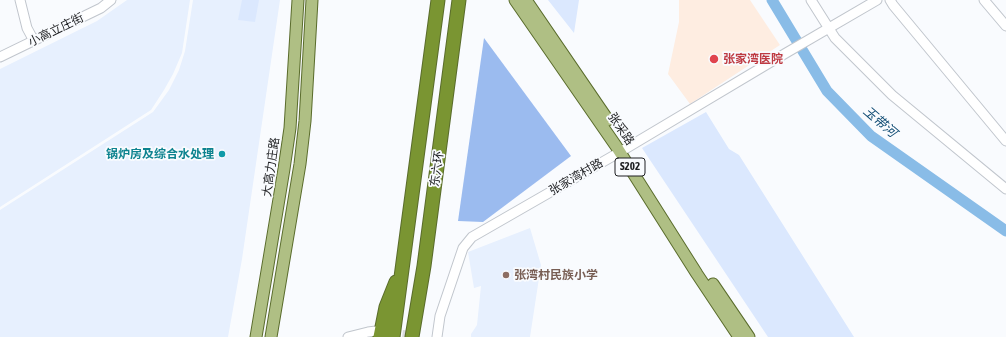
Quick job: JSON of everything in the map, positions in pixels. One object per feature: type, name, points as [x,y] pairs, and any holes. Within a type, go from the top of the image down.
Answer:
[{"type":"highway","name":"东六环","points":[[394,337],[438,0]]},
{"type":"highway","name":"东六环","points":[[417,337],[424,266],[459,0]]},
{"type":"highway","points":[[378,334],[386,307],[404,262]]},
{"type":"main road","name":"大高力庄路","points":[[256,337],[290,128],[298,0]]},
{"type":"main road","points":[[271,337],[300,164],[305,122],[312,0]]},
{"type":"main road","name":"张采路","points":[[515,0],[623,150],[697,274],[739,337]]},
{"type":"main road","name":"张采路","points":[[526,0],[623,150],[749,337]]},
{"type":"street","points":[[20,0],[27,28],[34,41]]},
{"type":"street","name":"小高立庄街","points":[[0,57],[101,8],[111,0]]},
{"type":"street","points":[[811,0],[835,38],[892,95],[1006,189]]},
{"type":"street","name":"张家湾村路","points":[[437,337],[440,316],[463,248],[472,237],[877,0]]},
{"type":"street","points":[[890,0],[1006,141]]},
{"type":"street","points":[[984,0],[1006,26]]},
{"type":"street","points":[[348,337],[368,332],[378,334]]},
{"type":"shaded area","points":[[127,0],[190,0],[182,53],[164,90],[151,110],[0,207],[0,69],[97,21]]},
{"type":"shaded area","points":[[193,0],[280,0],[242,259],[228,337],[0,337],[0,210],[153,112],[169,90],[179,70],[185,51]]},
{"type":"shaded area","points":[[242,0],[259,0],[255,22],[238,20]]},
{"type":"shaded area","points":[[548,0],[579,0],[574,33]]},
{"type":"shaded area","name":"张家湾医院","points":[[679,0],[750,0],[780,45],[690,104],[668,74],[679,22]]},
{"type":"shaded area","points":[[484,38],[571,156],[483,222],[458,221]]},
{"type":"shaded area","points":[[706,112],[729,149],[739,155],[854,337],[768,337],[642,148]]},
{"type":"shaded area","name":"张湾村民族小学","points":[[530,228],[541,265],[530,337],[471,337],[471,334],[477,325],[481,286],[474,288],[468,252]]},
{"type":"waterway","name":"玉带河","points":[[772,0],[827,91],[871,136],[1006,231]]},
{"type":"tunnel","points":[[389,333],[416,336]]},
{"type":"place","name":"张家湾医院","points":[[714,59]]},
{"type":"place","name":"锅炉房及综合水处理","points":[[222,154]]},
{"type":"place","name":"张湾村民族小学","points":[[506,275]]}]
